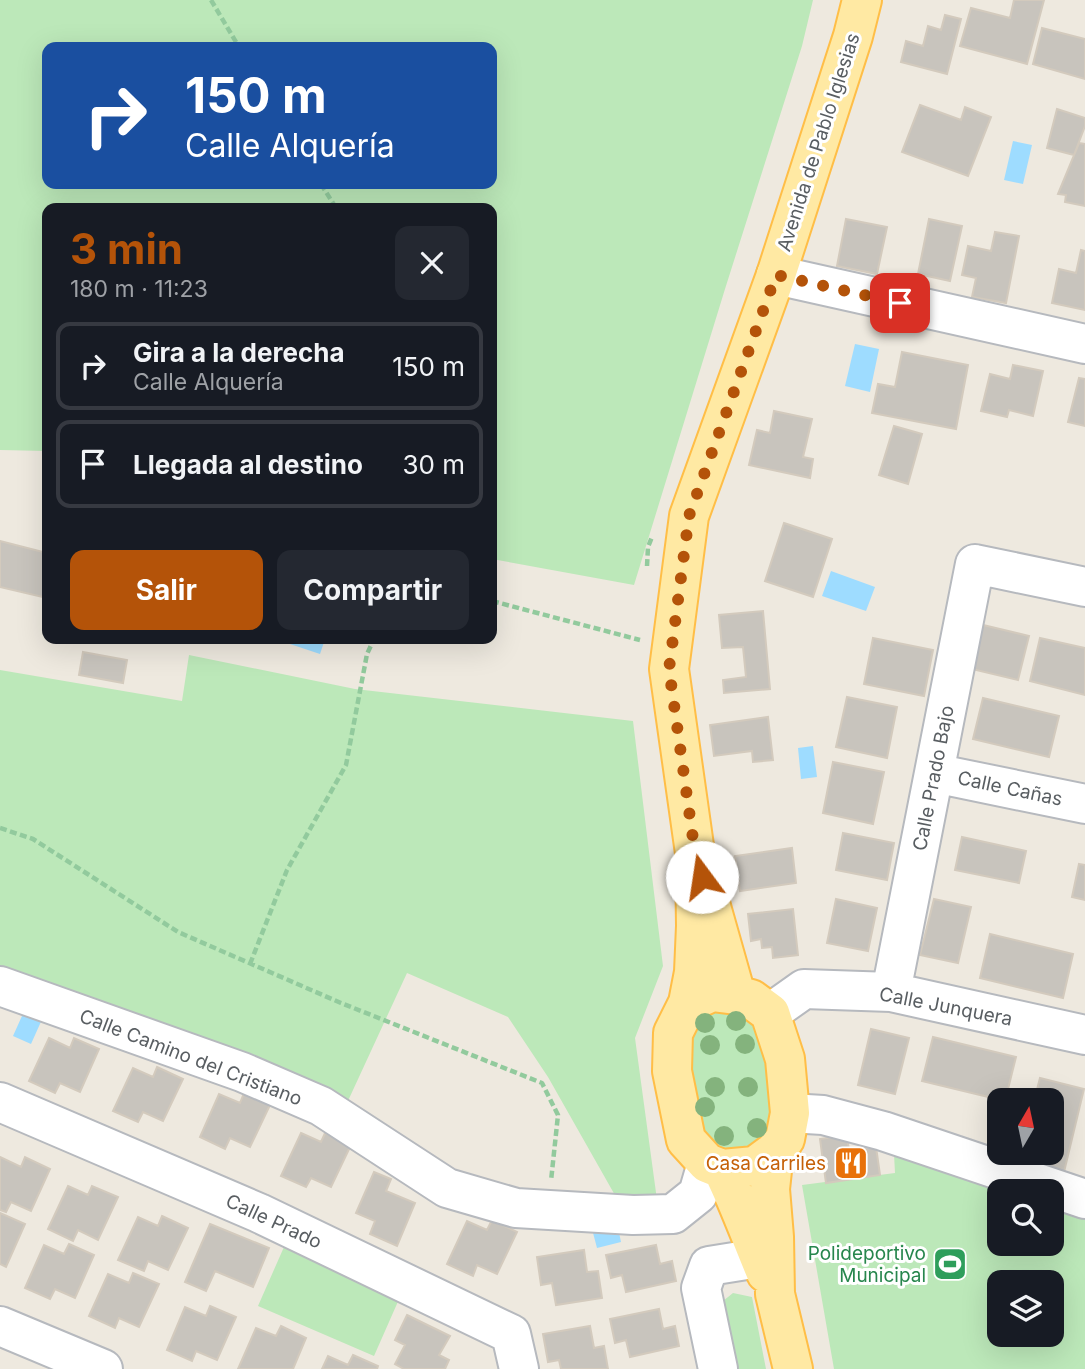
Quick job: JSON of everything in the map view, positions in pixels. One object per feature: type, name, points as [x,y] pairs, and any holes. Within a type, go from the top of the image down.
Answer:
[{"type":"main road","name":"Avenida de Pablo Iglesias","points":[[688,1003],[694,972],[695,853],[669,669],[689,516],[776,275],[853,36],[862,0]]},
{"type":"main road","name":"Avenida de Pablo Iglesias","points":[[695,853],[736,995]]},
{"type":"main road","points":[[714,1166],[755,1167],[785,1139],[790,1114],[785,1059],[771,1013],[751,999],[712,992],[688,1003],[673,1033],[672,1070],[686,1140],[714,1166],[737,1198],[775,1294],[793,1369]]},
{"type":"main road","points":[[774,1152],[770,1189],[775,1294]]},
{"type":"street","points":[[776,275],[1085,344]]},
{"type":"street","name":"Calle Prado Bajo","points":[[891,992],[975,564],[1085,587]]},
{"type":"street","name":"Calle Cañas","points":[[934,772],[1085,804]]},
{"type":"street","name":"Calle Camino del Cristiano","points":[[0,986],[242,1072],[321,1106],[447,1188],[516,1208],[633,1215],[673,1214],[698,1194],[714,1166]]},
{"type":"street","name":"Calle Junquera","points":[[771,1013],[804,989],[891,992],[1085,1035]]},
{"type":"street","name":"Calle Prado","points":[[0,1102],[259,1213],[511,1334],[519,1369]]},
{"type":"street","points":[[790,1114],[822,1115],[883,1131],[1085,1199]]},
{"type":"street","points":[[718,1369],[701,1287],[709,1266],[759,1258]]},
{"type":"street","points":[[0,1326],[103,1369]]},
{"type":"path","points":[[211,0],[236,42]]},
{"type":"path","points":[[497,602],[672,646]]},
{"type":"path","points":[[250,964],[288,870],[346,765],[367,654],[372,644]]},
{"type":"path","points":[[0,828],[33,839],[178,932],[341,1003],[542,1083],[558,1115],[549,1211]]},
{"type":"green space","points":[[0,0],[813,0],[802,46],[634,585],[497,560],[497,203],[42,203],[42,451],[0,450]]},
{"type":"green space","points":[[189,655],[355,689],[633,721],[663,966],[635,1038],[657,1200],[616,1197],[548,1077],[508,1017],[407,973],[347,1103],[291,1071],[0,966],[0,670],[182,701]]},
{"type":"green space","points":[[711,1010],[747,1014],[768,1050],[777,1115],[765,1137],[741,1150],[714,1146],[692,1112],[687,1032]]},
{"type":"green space","name":"Polideportivo Municipal","points":[[894,1154],[987,1185],[987,1256],[1064,1256],[1064,1210],[1085,1217],[1085,1369],[834,1369],[802,1185],[895,1173]]},
{"type":"green space","points":[[284,1247],[400,1297],[374,1356],[258,1306]]},
{"type":"green space","points":[[733,1293],[752,1297],[766,1369],[732,1369],[718,1305]]},
{"type":"water","points":[[1013,141],[1032,145],[1023,184],[1004,180]]},
{"type":"water","points":[[855,344],[879,349],[870,392],[845,386]]},
{"type":"water","points":[[831,571],[875,587],[866,611],[822,596]]},
{"type":"water","points":[[290,644],[323,644],[320,654]]},
{"type":"water","points":[[813,746],[817,777],[801,779],[798,748]]},
{"type":"water","points":[[26,1007],[44,1015],[31,1044],[13,1036]]},
{"type":"water","points":[[617,1223],[621,1242],[597,1248],[592,1229]]},
{"type":"building","points":[[1014,0],[1044,0],[1027,64],[960,46],[971,8],[1010,18]]},
{"type":"building","points":[[945,15],[961,19],[947,74],[901,62],[906,41],[923,46],[928,26],[941,30]]},
{"type":"building","points":[[1042,28],[1085,39],[1085,79],[1033,64]]},
{"type":"building","points":[[920,105],[961,120],[965,107],[991,117],[968,176],[902,152]]},
{"type":"building","points":[[1057,109],[1085,118],[1085,126],[1074,155],[1047,148]]},
{"type":"building","points":[[1079,143],[1085,144],[1085,206],[1065,202],[1066,195],[1058,194]]},
{"type":"building","points":[[846,219],[887,227],[877,274],[837,266]]},
{"type":"building","points":[[929,219],[962,226],[950,281],[918,274]]},
{"type":"building","points":[[995,232],[1019,236],[1006,303],[972,297],[976,278],[962,275],[968,246],[991,251]]},
{"type":"building","points":[[1081,250],[1085,251],[1085,310],[1052,303],[1059,269],[1076,273]]},
{"type":"building","points":[[902,352],[968,365],[956,429],[872,413],[878,384],[895,387]]},
{"type":"building","points":[[1013,365],[1043,371],[1033,416],[1009,410],[1007,417],[981,411],[990,374],[1010,379]]},
{"type":"building","points":[[1079,378],[1085,379],[1085,426],[1068,422]]},
{"type":"building","points":[[774,411],[812,419],[803,457],[813,459],[810,478],[749,465],[757,430],[770,433]]},
{"type":"building","points":[[894,426],[922,434],[908,484],[879,475]]},
{"type":"building","points":[[784,523],[832,539],[813,597],[765,581]]},
{"type":"building","points":[[0,541],[42,552],[42,597],[0,587]]},
{"type":"building","points":[[763,611],[770,689],[724,693],[723,680],[746,677],[743,647],[722,648],[719,615]]},
{"type":"building","points":[[979,624],[1029,636],[1018,680],[968,668]]},
{"type":"building","points":[[873,638],[933,650],[924,696],[864,684]]},
{"type":"building","points":[[1040,638],[1085,648],[1085,695],[1030,681]]},
{"type":"building","points":[[83,652],[127,660],[123,683],[79,675]]},
{"type":"building","points":[[847,697],[897,707],[887,758],[836,747]]},
{"type":"building","points":[[983,698],[1059,716],[1049,757],[973,739]]},
{"type":"building","points":[[768,717],[773,760],[753,762],[752,751],[714,756],[710,725]]},
{"type":"building","points":[[833,762],[884,772],[873,824],[823,813]]},
{"type":"building","points":[[843,833],[894,843],[887,880],[836,870]]},
{"type":"building","points":[[962,837],[1026,851],[1019,883],[955,870]]},
{"type":"building","points":[[792,848],[796,883],[740,891],[735,856]]},
{"type":"building","points":[[1079,864],[1085,865],[1085,900],[1072,897]]},
{"type":"building","points":[[836,899],[877,908],[868,951],[827,943]]},
{"type":"building","points":[[934,899],[971,907],[958,963],[920,955]]},
{"type":"building","points":[[793,909],[798,955],[773,958],[772,947],[762,948],[761,939],[751,941],[748,914]]},
{"type":"building","points":[[990,934],[1073,954],[1063,998],[980,978]]},
{"type":"building","points":[[871,1029],[909,1038],[895,1094],[858,1085]]},
{"type":"building","points":[[933,1037],[1016,1057],[1008,1088],[987,1088],[987,1097],[922,1081]]},
{"type":"building","points":[[49,1038],[70,1048],[74,1038],[99,1049],[80,1092],[60,1083],[55,1093],[29,1081]]},
{"type":"building","points":[[157,1067],[183,1079],[163,1121],[143,1112],[138,1122],[113,1111],[133,1068],[153,1077]]},
{"type":"building","points":[[1040,1078],[1084,1089],[1064,1172],[1040,1166],[1064,1166],[1064,1088],[1037,1088]]},
{"type":"building","points":[[244,1093],[270,1105],[250,1147],[230,1138],[225,1149],[200,1137],[219,1094],[240,1103]]},
{"type":"building","points":[[301,1133],[321,1142],[325,1133],[351,1145],[331,1187],[311,1178],[306,1187],[281,1176]]},
{"type":"building","name":"Casa Carriles","points":[[847,1135],[849,1151],[876,1147],[880,1175],[826,1183],[820,1139]]},
{"type":"building","points":[[0,1157],[21,1167],[25,1157],[50,1169],[31,1211],[11,1202],[6,1212],[0,1210]]},
{"type":"building","points":[[374,1172],[391,1179],[386,1191],[415,1203],[397,1246],[370,1234],[375,1221],[356,1213]]},
{"type":"building","points":[[68,1186],[88,1195],[92,1186],[118,1197],[98,1240],[78,1230],[73,1241],[48,1229]]},
{"type":"building","points":[[0,1213],[25,1224],[6,1267],[0,1264]]},
{"type":"building","points":[[162,1216],[188,1228],[168,1270],[148,1261],[144,1271],[118,1260],[138,1217],[158,1226]]},
{"type":"building","points":[[492,1220],[517,1232],[497,1274],[477,1265],[473,1276],[447,1264],[467,1221],[487,1230]]},
{"type":"building","points":[[210,1224],[269,1248],[253,1287],[215,1271],[206,1291],[185,1282]]},
{"type":"building","points":[[69,1244],[94,1255],[75,1298],[55,1289],[50,1299],[25,1288],[44,1245],[64,1254]]},
{"type":"building","points":[[656,1245],[660,1264],[672,1261],[676,1281],[626,1292],[622,1275],[611,1278],[606,1255]]},
{"type":"building","points":[[584,1250],[587,1272],[598,1271],[602,1298],[556,1305],[552,1283],[541,1285],[537,1257]]},
{"type":"building","points":[[133,1273],[159,1284],[139,1327],[119,1318],[115,1328],[89,1316],[108,1274],[129,1283]]},
{"type":"building","points":[[210,1306],[236,1317],[217,1360],[196,1351],[192,1361],[167,1350],[185,1307],[206,1316]]},
{"type":"building","points":[[659,1309],[663,1329],[675,1326],[679,1346],[630,1357],[626,1340],[615,1343],[610,1319]]},
{"type":"building","points":[[407,1315],[450,1336],[439,1355],[449,1360],[445,1369],[404,1369],[395,1364],[405,1345],[395,1340]]},
{"type":"building","points":[[281,1326],[306,1338],[293,1369],[238,1369],[256,1328],[276,1336]]},
{"type":"building","points":[[590,1326],[594,1348],[604,1346],[608,1369],[561,1369],[559,1360],[548,1362],[543,1334]]},
{"type":"building","points":[[353,1355],[378,1366],[377,1369],[322,1369],[328,1356],[348,1365]]},
{"type":"place","name":"Casa Carriles","points":[[851,1163]]},
{"type":"place","name":"Polideportivo Municipal","points":[[950,1264]]},
{"type":"route","points":[[702,877],[695,853],[669,669],[689,516],[776,275],[900,303]]}]
